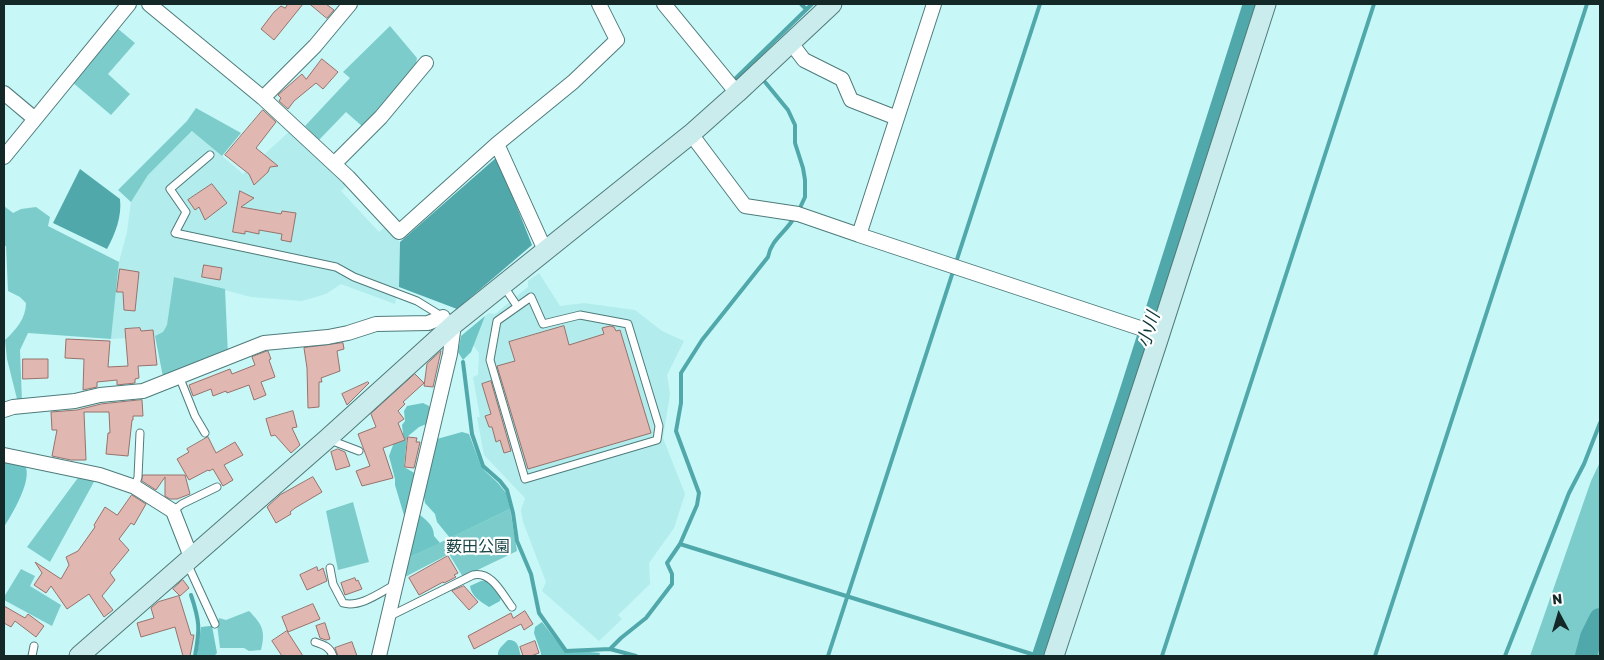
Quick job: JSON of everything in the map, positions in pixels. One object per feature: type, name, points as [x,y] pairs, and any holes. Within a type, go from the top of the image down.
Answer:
[{"type":"street","points":[[4,157],[129,4]]},
{"type":"street","points":[[149,4],[263,98],[334,164],[399,232],[498,144],[574,82],[617,40],[599,4]]},
{"type":"street","points":[[263,98],[315,46],[350,4]]},
{"type":"street","points":[[664,4],[738,93]]},
{"type":"street","points":[[78,656],[327,439],[448,320],[502,285],[691,134],[738,93],[832,4]]},
{"type":"street","points":[[859,235],[934,4]]},
{"type":"street","points":[[1054,656],[1161,334],[1266,4]]},
{"type":"street","points":[[791,43],[804,60],[842,79],[851,100],[897,118]]},
{"type":"street","points":[[334,164],[381,117],[426,63]]},
{"type":"street","points":[[4,93],[35,119]]},
{"type":"street","points":[[691,134],[745,206],[798,214],[1161,334]]},
{"type":"street","points":[[498,144],[545,250]]},
{"type":"street","points":[[4,410],[13,406],[75,401],[100,395],[142,391],[264,343],[328,337],[389,322],[428,323],[448,320]]},
{"type":"street","points":[[379,656],[398,583],[448,363],[448,320]]},
{"type":"street","points":[[4,456],[93,474],[135,487],[173,511],[189,559]]},
{"type":"lane","points":[[210,155],[170,189],[186,212],[175,233],[336,267],[354,277],[417,301],[448,320]]},
{"type":"lane","points":[[502,285],[517,306]]},
{"type":"lane","points":[[531,297],[543,324],[580,315],[628,324],[659,426],[657,440],[525,479],[490,360],[496,321],[517,306],[531,297]]},
{"type":"lane","points":[[179,376],[195,416],[205,433]]},
{"type":"lane","points":[[135,487],[138,477],[140,434]]},
{"type":"lane","points":[[327,439],[359,450]]},
{"type":"lane","points":[[173,511],[182,504],[217,487]]},
{"type":"lane","points":[[189,559],[215,624]]},
{"type":"lane","points":[[330,568],[333,584],[343,602],[348,604],[368,599],[398,583]]},
{"type":"lane","points":[[390,616],[478,574],[489,577],[512,607]]},
{"type":"lane","points":[[315,642],[326,646],[332,651],[334,656]]},
{"type":"lane","points":[[32,656],[34,646]]},
{"type":"shaded area","points":[[291,130],[347,185],[341,191],[379,232],[386,227],[400,242],[399,287],[395,304],[341,284],[326,294],[302,301],[251,297],[175,277],[168,323],[163,332],[155,336],[111,339],[119,262],[127,232],[131,202],[148,175],[193,131],[243,174]]},
{"type":"shaded area","points":[[497,157],[532,245],[457,309],[399,287],[400,242]]},
{"type":"shaded area","points":[[80,169],[120,199],[117,225],[107,249],[53,223]]},
{"type":"shaded area","points":[[539,273],[560,306],[584,303],[635,310],[662,331],[684,341],[667,375],[670,394],[663,438],[685,494],[674,528],[649,563],[650,584],[618,615],[622,619],[599,641],[542,591],[546,582],[523,522],[521,510],[525,498],[484,455],[477,417],[480,417],[473,377],[478,375],[479,353],[473,345],[485,316],[489,313],[495,314],[528,287],[528,281]]},
{"type":"shaded area","points":[[485,316],[471,352],[463,360],[458,352],[461,336]]},
{"type":"shaded area","points":[[423,403],[429,406],[431,412],[429,423],[419,427],[407,437],[404,467],[416,474],[406,522],[389,456],[396,437],[403,433],[404,411],[407,406]]},
{"type":"shaded area","points":[[462,432],[469,434],[481,466],[506,493],[510,509],[450,538],[437,522],[435,514],[425,503],[423,491],[437,439]]},
{"type":"shaded area","points":[[4,460],[25,465],[27,471],[24,488],[4,527]]},
{"type":"shaded area","points":[[419,514],[431,526],[434,536],[440,543],[408,558]]},
{"type":"shaded area","points":[[488,580],[501,597],[500,601],[489,607],[474,596],[470,586]]},
{"type":"shaded area","points":[[542,622],[565,652],[600,653],[599,656],[537,656],[541,655],[541,653],[534,633],[535,627]]},
{"type":"shaded area","points":[[212,626],[217,653],[215,655],[197,656],[201,627]]},
{"type":"shaded area","points":[[508,640],[516,643],[521,656],[498,656],[499,649]]},
{"type":"green space","points":[[390,26],[417,58],[416,64],[363,127],[346,112],[319,140],[305,126],[350,78],[343,72]]},
{"type":"green space","points":[[117,28],[135,43],[108,74],[130,94],[111,115],[72,82]]},
{"type":"green space","points":[[196,108],[241,133],[222,156],[192,131],[148,175],[131,202],[118,190],[187,121]]},
{"type":"green space","points":[[4,206],[13,213],[21,209],[36,207],[50,217],[48,226],[119,262],[111,339],[28,333],[20,350],[22,402],[18,403],[7,359],[5,340],[20,323],[26,303],[20,297],[8,291],[6,246],[4,246]]},
{"type":"green space","points":[[174,277],[225,289],[228,355],[163,377],[155,336],[163,332],[167,325]]},
{"type":"green space","points":[[1600,462],[1600,656],[1530,656],[1591,481]]},
{"type":"green space","points":[[80,475],[95,480],[50,562],[27,547]]},
{"type":"green space","points":[[353,502],[369,562],[338,570],[326,511]]},
{"type":"green space","name":"薮田公園","points":[[510,509],[517,551],[463,577],[449,554],[403,578],[408,558]]},
{"type":"green space","points":[[21,569],[35,576],[30,586],[61,605],[52,626],[4,600]]},
{"type":"green space","points":[[249,611],[262,628],[261,650],[249,651],[244,648],[220,648],[217,624],[219,618],[226,620]]},
{"type":"building","points":[[288,4],[303,4],[274,40],[261,29],[274,12],[281,6],[285,8]]},
{"type":"building","points":[[310,4],[326,4],[334,10],[327,18]]},
{"type":"building","points":[[322,59],[338,72],[323,89],[316,83],[294,101],[288,109],[279,101],[281,98],[278,95],[302,74],[306,79]]},
{"type":"building","points":[[263,110],[276,122],[256,148],[278,166],[270,167],[268,172],[254,185],[249,174],[225,155]]},
{"type":"building","points":[[212,184],[227,203],[205,220],[199,207],[195,210],[188,200]]},
{"type":"building","points":[[240,191],[254,198],[241,207],[281,214],[282,211],[296,213],[291,242],[281,240],[282,234],[259,230],[259,234],[245,231],[245,234],[233,232]]},
{"type":"building","points":[[204,265],[222,268],[220,280],[202,277]]},
{"type":"building","points":[[120,269],[139,272],[135,311],[124,310],[123,292],[117,292]]},
{"type":"building","points":[[564,326],[569,345],[604,334],[602,328],[610,326],[614,327],[616,331],[620,330],[651,433],[528,469],[497,366],[515,361],[509,342]]},
{"type":"building","points":[[140,328],[141,331],[153,330],[157,365],[138,366],[139,378],[135,379],[135,383],[117,385],[117,380],[97,382],[97,387],[83,390],[84,359],[65,358],[66,339],[110,341],[108,367],[128,366],[125,329]]},
{"type":"building","points":[[343,343],[344,349],[337,351],[340,371],[321,378],[322,382],[319,382],[319,407],[308,408],[307,368],[304,348]]},
{"type":"building","points":[[268,351],[275,377],[261,382],[266,395],[254,400],[249,385],[213,396],[211,389],[193,396],[189,385],[230,369],[232,374],[255,365],[252,357]]},
{"type":"building","points":[[441,351],[433,387],[424,386],[427,364]]},
{"type":"building","points":[[23,359],[48,359],[48,378],[23,379]]},
{"type":"building","points":[[415,374],[424,383],[403,402],[405,404],[398,411],[404,419],[398,423],[405,440],[383,448],[393,478],[362,486],[356,471],[370,466],[358,434],[376,427],[371,414]]},
{"type":"building","points":[[491,381],[511,451],[504,453],[500,440],[496,442],[492,427],[489,427],[485,416],[491,414],[482,384]]},
{"type":"building","points":[[369,383],[347,405],[342,394]]},
{"type":"building","points":[[142,400],[143,416],[133,416],[132,420],[128,456],[106,454],[108,433],[110,433],[109,412],[84,412],[86,460],[71,460],[52,456],[57,430],[52,430],[51,412]]},
{"type":"building","points":[[293,411],[297,427],[292,428],[300,445],[291,453],[275,435],[271,436],[266,419]]},
{"type":"building","points":[[208,437],[216,453],[235,442],[243,455],[224,465],[233,480],[223,486],[213,469],[189,480],[177,459],[189,452],[187,449]]},
{"type":"building","points":[[408,437],[417,438],[416,442],[420,442],[414,468],[405,467]]},
{"type":"building","points":[[338,449],[345,452],[350,466],[336,470],[331,452]]},
{"type":"building","points":[[143,475],[185,475],[190,494],[177,499],[170,499],[165,496],[165,477],[156,490],[142,481]]},
{"type":"building","points":[[313,477],[322,492],[295,508],[290,512],[291,514],[276,523],[267,507],[280,495]]},
{"type":"building","points":[[132,495],[146,504],[134,525],[131,523],[119,539],[129,550],[110,573],[115,580],[102,596],[113,610],[104,617],[89,594],[67,609],[51,586],[46,593],[34,585],[42,573],[35,562],[61,579],[69,565],[66,557],[78,551],[95,527],[94,525],[105,507],[117,515]]},
{"type":"building","points":[[448,556],[458,573],[454,575],[456,577],[419,595],[409,578]]},
{"type":"building","points":[[317,567],[318,571],[323,568],[327,581],[307,590],[300,575]]},
{"type":"building","points":[[355,578],[362,589],[345,595],[341,583]]},
{"type":"building","points":[[183,580],[189,588],[180,596],[173,589]]},
{"type":"building","points":[[464,586],[478,602],[469,610],[452,591]]},
{"type":"building","points":[[179,596],[191,635],[194,635],[190,656],[183,656],[175,627],[141,637],[137,623],[154,618],[151,608],[158,602]]},
{"type":"building","points":[[313,604],[320,619],[288,632],[282,617]]},
{"type":"building","points":[[4,606],[25,618],[28,614],[44,626],[36,637],[15,621],[11,627],[4,623]]},
{"type":"building","points":[[525,611],[533,624],[524,630],[521,624],[474,649],[468,636],[511,613],[513,618]]},
{"type":"building","points":[[325,623],[330,639],[326,640],[320,638],[316,626]]},
{"type":"building","points":[[287,631],[303,656],[282,656],[272,641]]},
{"type":"building","points":[[535,641],[539,653],[523,656],[520,647]]},
{"type":"building","points":[[352,642],[357,656],[338,656],[335,648]]},
{"type":"waterway","points":[[801,4],[806,9]]},
{"type":"waterway","points":[[735,79],[812,4]]},
{"type":"waterway","points":[[828,656],[1040,4]]},
{"type":"waterway","name":"小川","points":[[1043,656],[1127,403],[1254,4]]},
{"type":"waterway","points":[[1162,656],[1374,4]]},
{"type":"waterway","points":[[1375,656],[1587,4]]},
{"type":"waterway","points":[[765,82],[788,110],[795,125],[795,143],[805,180],[805,197],[799,210]]},
{"type":"waterway","points":[[610,649],[646,618],[672,584],[672,574],[667,563],[680,544],[697,505],[699,493],[676,431],[681,403],[681,373],[702,340],[768,257],[772,245],[795,216]]},
{"type":"waterway","points":[[463,362],[472,434],[483,466],[507,490],[517,541],[531,574],[539,613],[566,651],[610,649],[636,656]]},
{"type":"waterway","points":[[1505,656],[1569,493],[1584,464],[1600,423]]},
{"type":"waterway","points":[[680,544],[1038,656]]},
{"type":"waterway","points":[[191,595],[198,626],[195,656]]},
{"type":"waterway","points":[[1586,656],[1591,637],[1600,619]]}]
